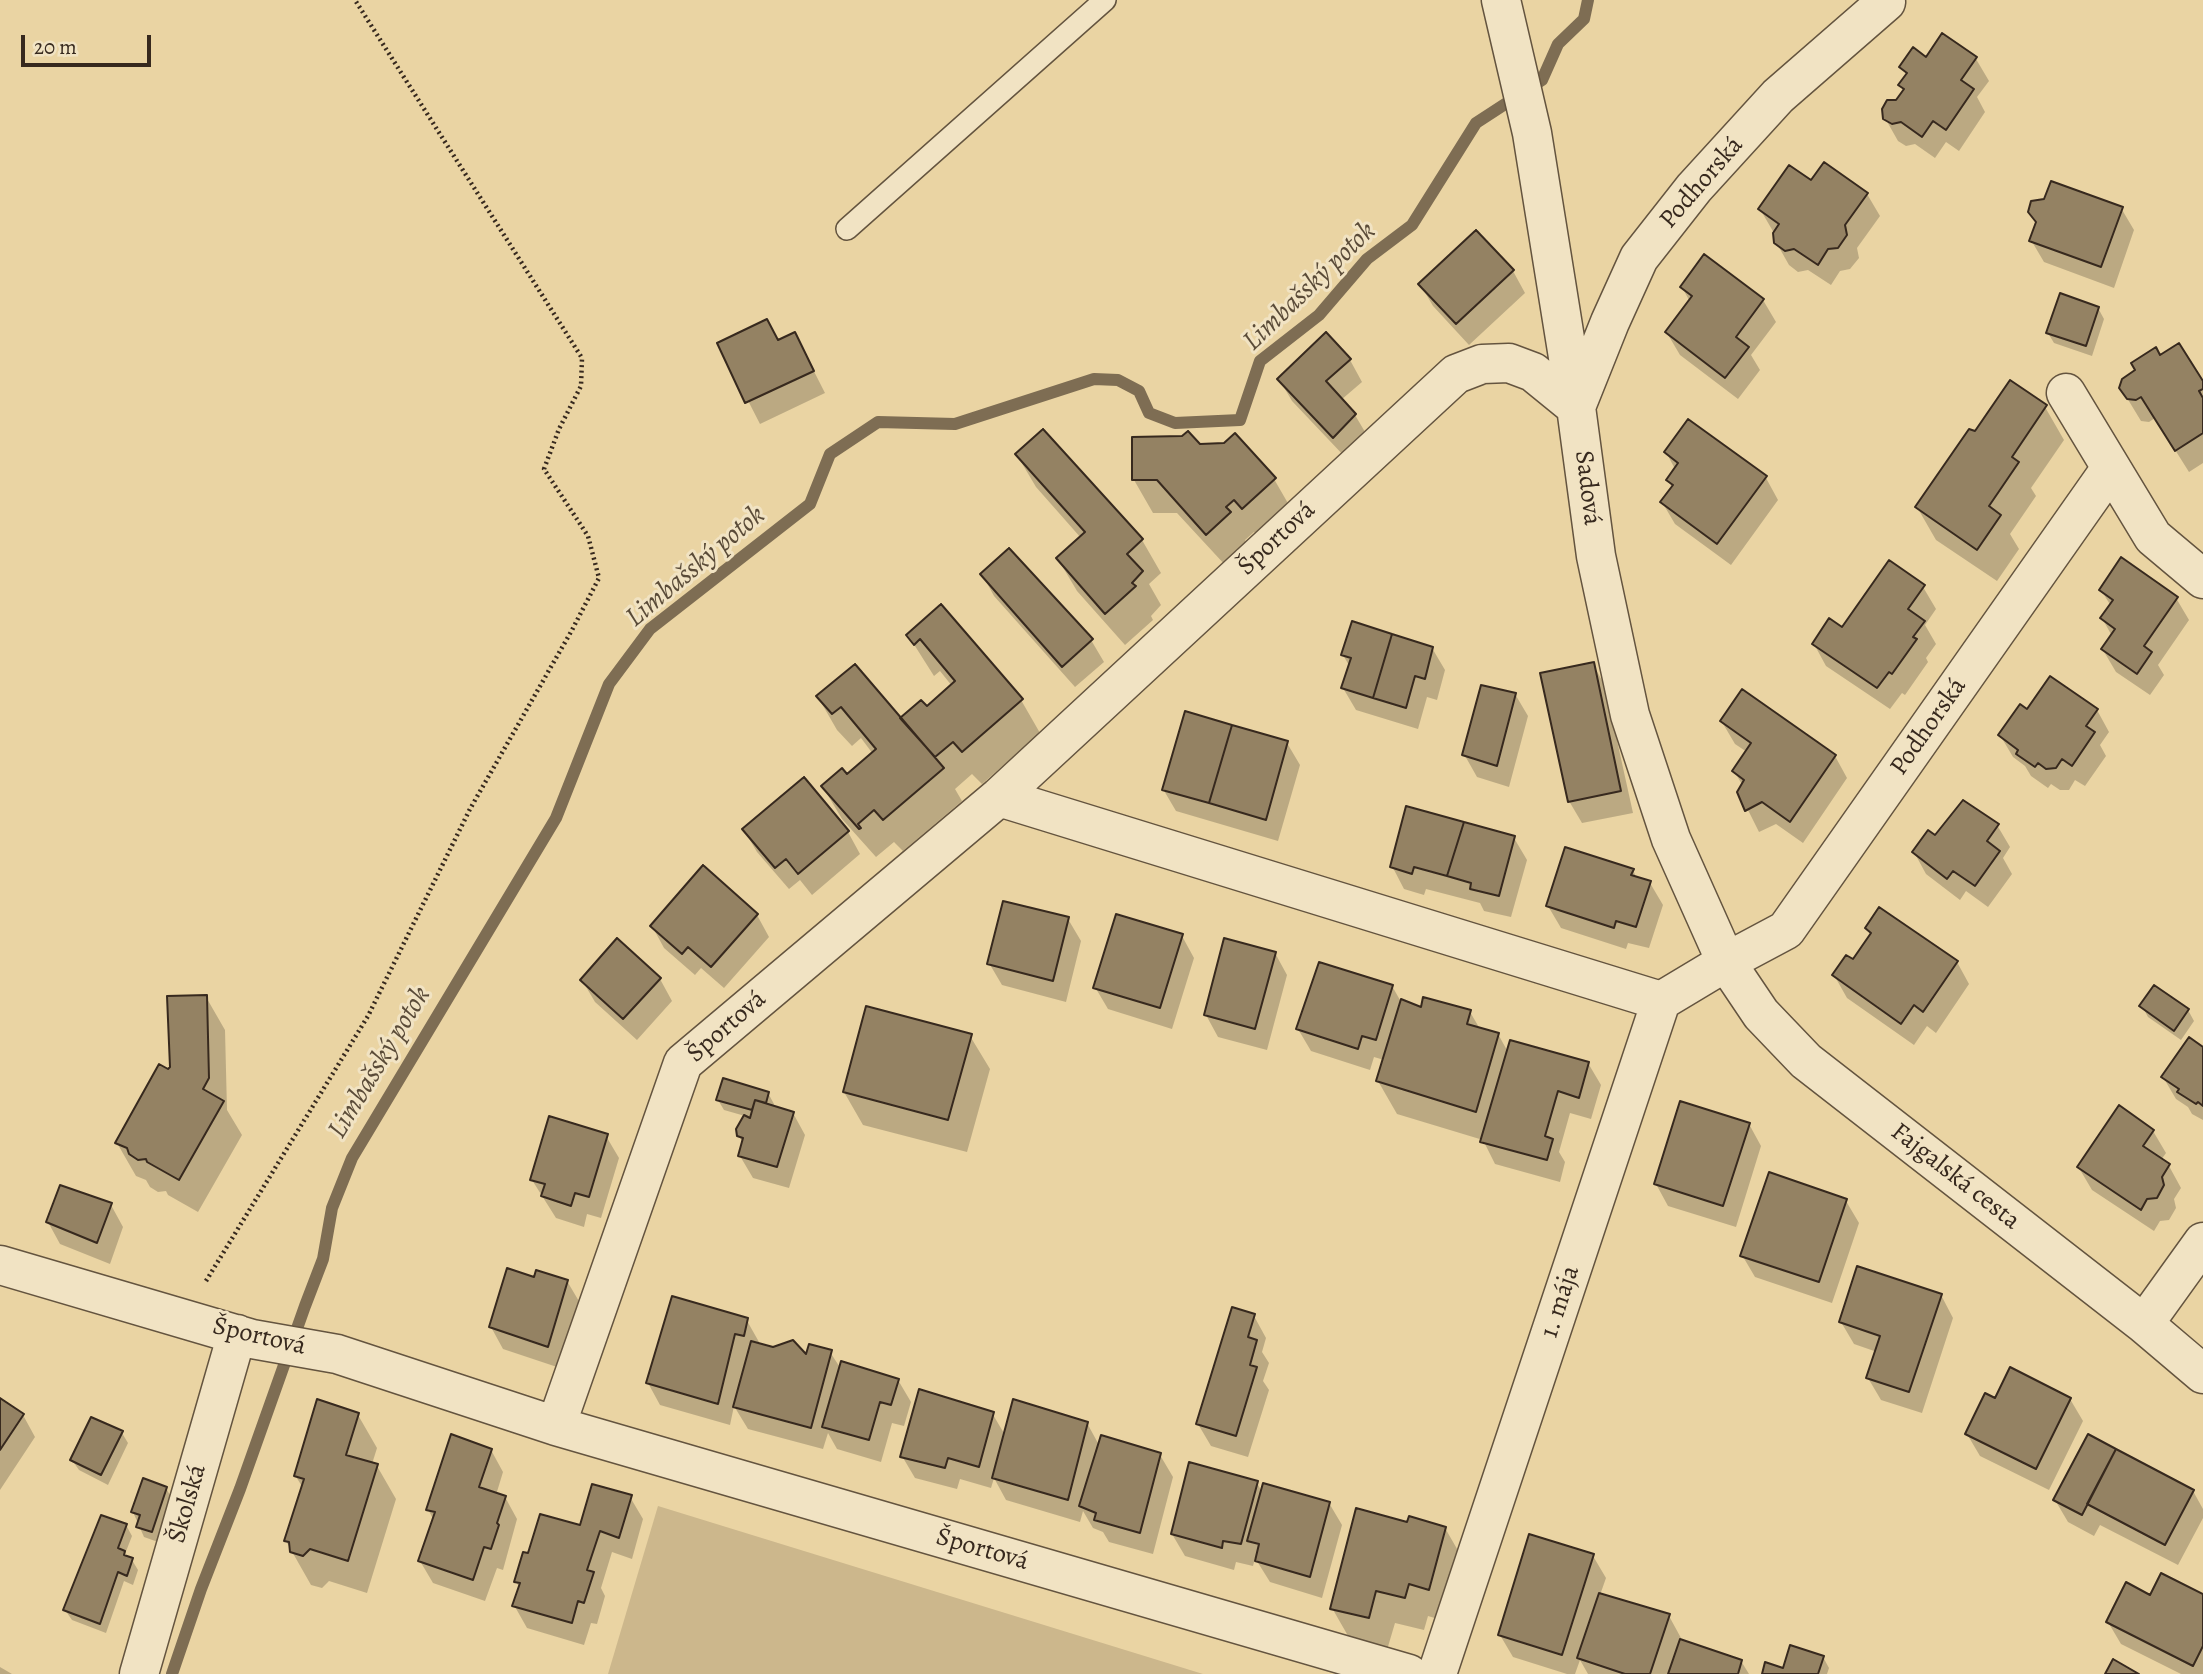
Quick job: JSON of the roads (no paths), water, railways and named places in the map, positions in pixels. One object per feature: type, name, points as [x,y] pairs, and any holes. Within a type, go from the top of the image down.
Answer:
[{"type":"street","name":"Sadová","points":[[1501,0],[1532,133],[1576,407],[1596,556],[1630,715],[1671,839],[1726,962]]},
{"type":"street","name":"Podhorská","points":[[1576,407],[1610,321],[1639,258],[1694,188],[1778,96],[1886,2]]},
{"type":"street","name":"Športová","points":[[556,1426],[683,1063],[999,797],[1456,374],[1482,364],[1509,363],[1534,372],[1576,407]]},
{"type":"street","points":[[2066,393],[2153,537],[2203,579]]},
{"type":"street","name":"Podhorská","points":[[1726,962],[1786,930],[2112,468]]},
{"type":"street","points":[[999,797],[1661,1001],[1726,962]]},
{"type":"street","name":"Fajgalská cesta","points":[[1726,962],[1761,1014],[1806,1061],[2144,1324],[2203,1374]]},
{"type":"street","name":"1. mája","points":[[1437,1674],[1661,1001]]},
{"type":"street","points":[[2144,1324],[2203,1241]]},
{"type":"street","name":"Športová","points":[[0,1265],[244,1337],[337,1354],[556,1426],[1409,1674]]},
{"type":"street","name":"Školská","points":[[139,1674],[244,1337]]},
{"type":"lane","points":[[846,229],[1105,0]]},
{"type":"waterway","name":"Limbašský potok","points":[[172,1674],[323,1259],[332,1208],[352,1158],[556,818],[609,684],[650,629],[810,504],[830,454],[878,422],[955,424],[1094,379],[1118,380],[1139,391],[1149,413],[1175,423],[1240,420],[1260,361],[1319,315],[1367,259],[1412,225],[1476,123],[1542,80],[1558,44],[1584,19],[1588,0]]}]
